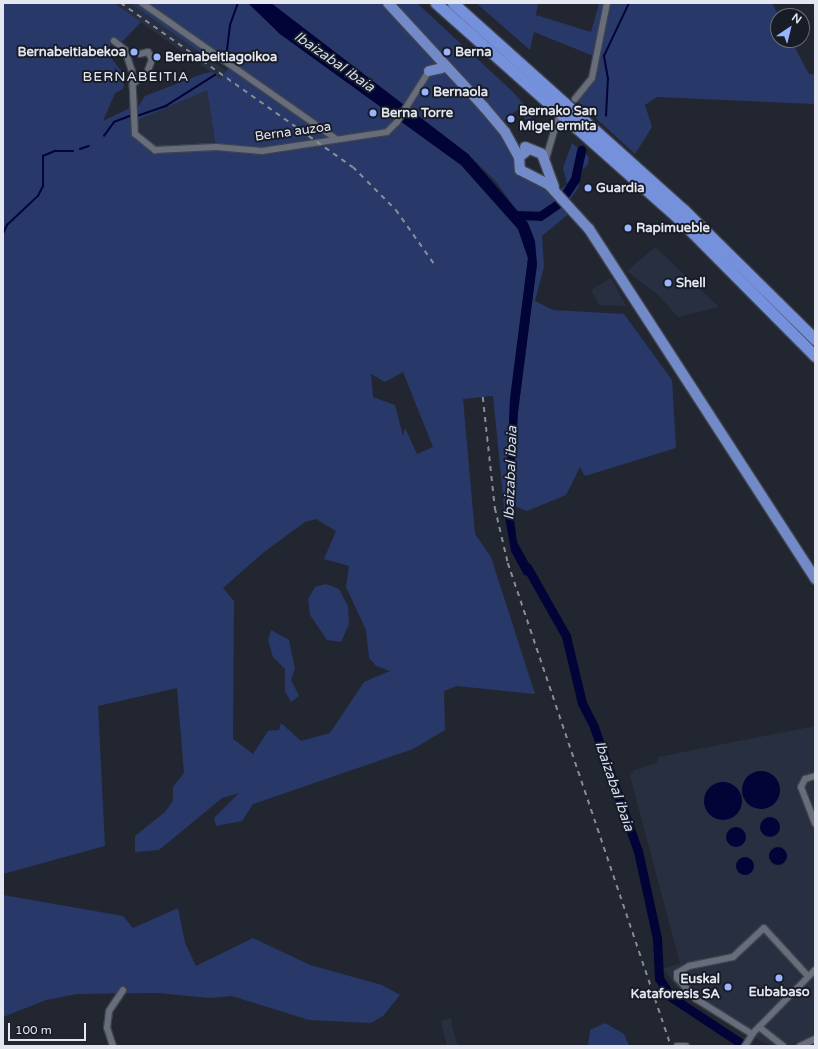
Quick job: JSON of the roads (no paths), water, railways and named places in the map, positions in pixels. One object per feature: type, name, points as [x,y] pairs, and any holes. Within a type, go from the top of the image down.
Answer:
[{"type":"highway","points":[[388,3],[426,41],[505,132],[519,157],[520,170],[556,190]]},
{"type":"highway","points":[[436,3],[678,218],[815,356]]},
{"type":"highway","points":[[453,3],[684,210],[815,339]]},
{"type":"highway","points":[[426,41],[435,60],[442,68],[462,82]]},
{"type":"highway","points":[[429,71],[435,60]]},
{"type":"highway","points":[[429,71],[442,68]]},
{"type":"highway","points":[[505,132],[534,150],[545,164],[556,190],[589,229],[815,579]]},
{"type":"highway","points":[[519,157],[534,150]]},
{"type":"highway","points":[[532,176],[545,164]]},
{"type":"street","points":[[142,3],[330,137],[339,139]]},
{"type":"street","points":[[575,99],[592,78],[607,3]]},
{"type":"street","points":[[114,41],[125,50],[134,83],[147,73],[152,59],[148,52],[140,54]]},
{"type":"street","name":"Berna auzoa","points":[[134,83],[135,134],[147,147],[171,151],[216,147],[262,151],[387,132],[397,122],[429,71]]},
{"type":"street","points":[[545,164],[557,121]]},
{"type":"street","points":[[534,150],[553,136]]},
{"type":"street","points":[[815,776],[805,779],[800,787],[815,824]]},
{"type":"street","points":[[750,1037],[696,999],[677,978],[677,973],[689,966],[733,957],[764,928],[808,976]]},
{"type":"street","points":[[745,1046],[750,1037],[759,1027],[815,970]]},
{"type":"street","points":[[113,1046],[107,1028],[109,1012],[123,990]]},
{"type":"street","points":[[759,1027],[783,1046]]},
{"type":"street","points":[[800,1046],[815,1039]]},
{"type":"street","points":[[677,1046],[686,1046]]},
{"type":"water","points":[[248,3],[271,3],[468,154],[528,223],[535,241],[537,264],[518,412],[512,505],[517,542],[537,578],[524,575],[511,551],[505,517],[510,399],[528,258],[518,229],[461,165],[280,34]]},
{"type":"water","points":[[761,771],[771,774],[777,780],[780,790],[777,800],[771,806],[761,809],[751,806],[745,800],[742,790],[745,780],[751,774]]},
{"type":"water","points":[[723,782],[733,785],[739,791],[742,801],[739,811],[733,817],[723,820],[713,817],[707,811],[704,801],[707,791],[713,785]]},
{"type":"water","points":[[770,817],[777,820],[780,827],[777,834],[770,837],[763,834],[760,827],[763,820]]},
{"type":"water","points":[[736,827],[743,830],[746,837],[743,844],[736,847],[729,844],[726,837],[729,830]]},
{"type":"water","points":[[778,847],[784,850],[787,856],[784,862],[778,865],[772,862],[769,856],[772,850]]},
{"type":"water","points":[[745,857],[751,860],[754,866],[751,872],[745,875],[739,872],[736,866],[739,860]]},
{"type":"waterway","points":[[226,58],[230,25],[238,3]]},
{"type":"waterway","points":[[606,116],[608,79],[604,56],[629,3]]},
{"type":"waterway","points":[[137,116],[166,106],[215,75]]},
{"type":"waterway","points":[[104,136],[114,122],[130,116]]},
{"type":"waterway","points":[[80,149],[89,146]]},
{"type":"waterway","points":[[566,193],[575,179],[581,150]]},
{"type":"waterway","points":[[3,234],[7,225],[38,196],[43,186],[43,156],[55,151],[73,151]]},
{"type":"waterway","points":[[516,215],[540,216],[559,203]]},
{"type":"waterway","name":"Ibaizabal ibaia","points":[[527,567],[566,636],[582,703],[594,727],[638,851],[657,938],[659,978],[671,997],[745,1046]]},
{"type":"railway","points":[[121,3],[353,167],[396,210],[435,265]]},
{"type":"railway","points":[[483,397],[495,508],[508,563],[671,1046]]},
{"type":"place","name":"Bernabeitiabekoa","points":[[134,52]]},
{"type":"place","name":"Berna","points":[[447,52]]},
{"type":"place","name":"Bernabeitiagoikoa","points":[[157,57]]},
{"type":"place","name":"Bernaola","points":[[425,92]]},
{"type":"place","name":"Berna Torre","points":[[373,113]]},
{"type":"place","name":"Bernako San Migel ermita","points":[[511,119]]},
{"type":"place","name":"Guardia","points":[[588,188]]},
{"type":"place","name":"Rapimueble","points":[[628,228]]},
{"type":"place","name":"Shell","points":[[668,283]]},
{"type":"place","name":"Eubabaso","points":[[779,978]]},
{"type":"place","name":"Euskal Kataforesis SA","points":[[728,987]]},
{"type":"district","name":"BERNABEITIA","points":[[136,77]]}]
